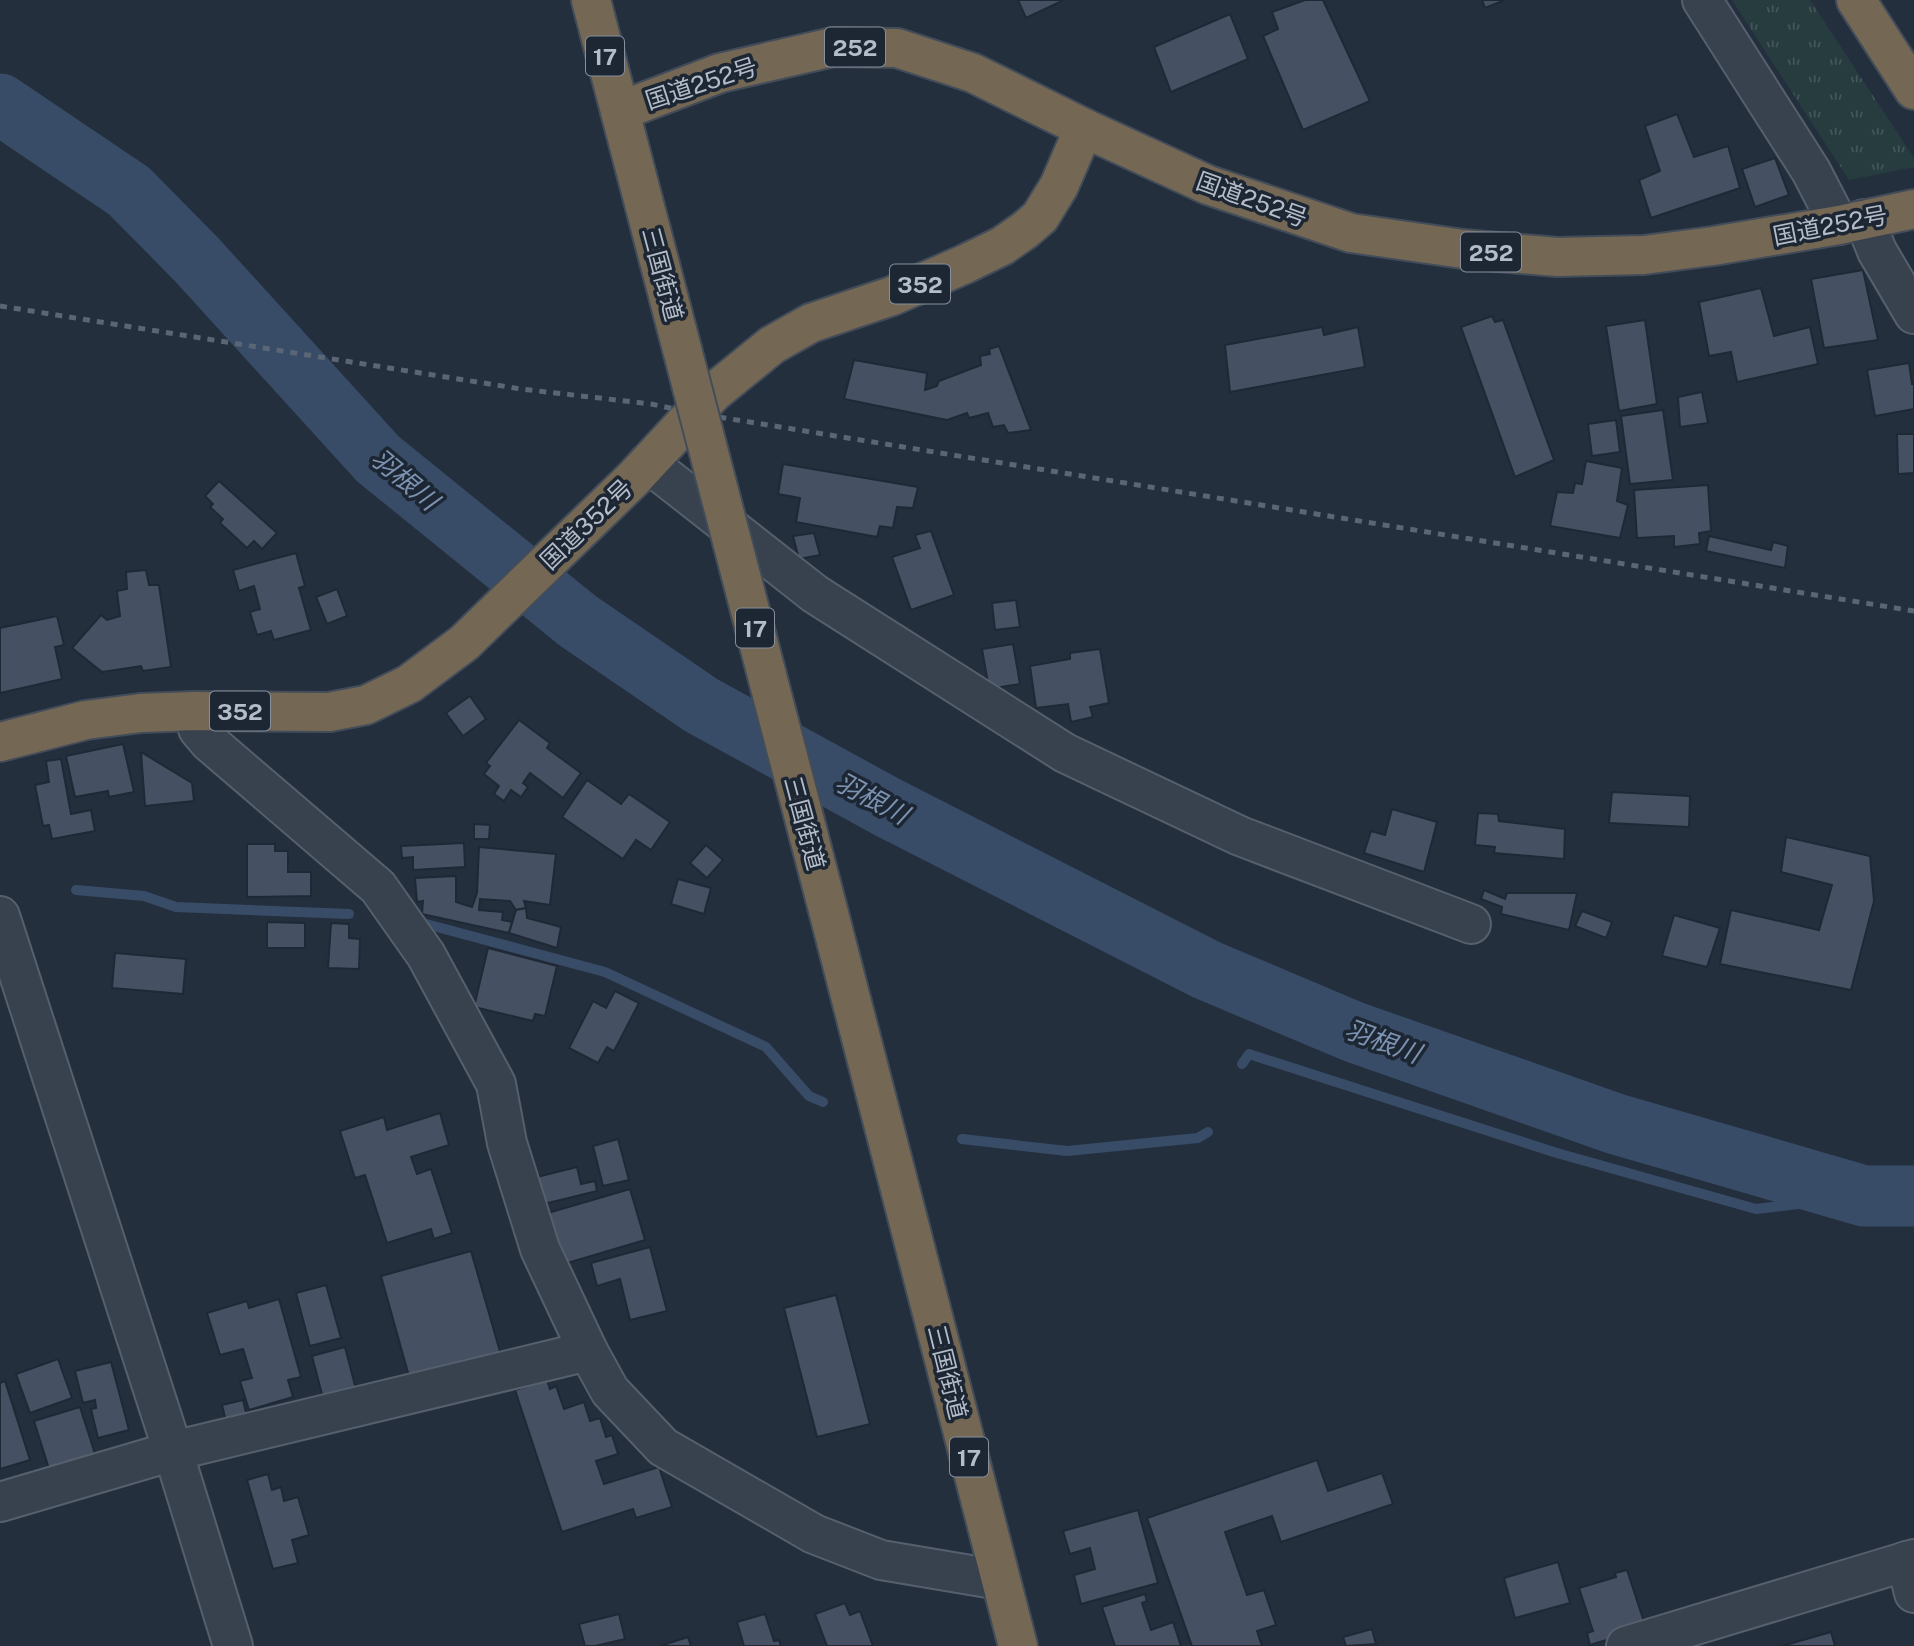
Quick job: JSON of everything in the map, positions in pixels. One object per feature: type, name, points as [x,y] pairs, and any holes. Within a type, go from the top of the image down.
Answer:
[{"type":"highway","name":"三国街道","points":[[591,0],[918,1252],[1018,1646]]},
{"type":"highway","points":[[1856,0],[1914,90]]},
{"type":"highway","name":"国道252号","points":[[620,111],[720,72],[833,47],[897,48],[973,73],[1208,185],[1351,233],[1464,249],[1557,257],[1644,255],[1713,246],[1914,209]]},
{"type":"highway","name":"国道352号","points":[[0,742],[86,720],[141,713],[329,712],[366,705],[409,684],[440,664],[474,634],[641,470],[713,393],[772,345],[811,323],[892,296],[965,264],[1002,246],[1025,230],[1040,217],[1059,186],[1084,128]]},
{"type":"street","points":[[1702,0],[1811,171],[1877,251],[1914,314]]},
{"type":"street","points":[[641,470],[852,619],[1065,753],[1240,836],[1471,924]]},
{"type":"street","points":[[195,711],[198,729],[209,742],[378,887],[426,955],[496,1084],[507,1143],[540,1249],[610,1391],[663,1447],[814,1534],[881,1560],[1000,1580]]},
{"type":"street","points":[[0,916],[173,1451],[233,1646]]},
{"type":"street","points":[[0,1502],[173,1451],[588,1351]]},
{"type":"street","points":[[1626,1646],[1911,1571]]},
{"type":"green space","points":[[1732,0],[1810,0],[1914,158],[1914,167],[1849,180]]},
{"type":"building","points":[[1018,0],[1061,0],[1062,1],[1026,18]]},
{"type":"building","points":[[1305,0],[1323,0],[1370,101],[1303,130],[1263,36],[1278,29],[1272,12]]},
{"type":"building","points":[[1482,0],[1505,0],[1485,8]]},
{"type":"building","points":[[1230,14],[1248,59],[1171,92],[1154,47]]},
{"type":"building","points":[[1677,114],[1694,157],[1728,146],[1740,188],[1651,218],[1639,180],[1660,171],[1645,126]]},
{"type":"building","points":[[1775,158],[1789,195],[1755,207],[1742,169]]},
{"type":"building","points":[[1863,270],[1878,340],[1824,348],[1811,279]]},
{"type":"building","points":[[1761,288],[1774,336],[1810,327],[1818,364],[1737,382],[1731,352],[1709,356],[1699,302]]},
{"type":"building","points":[[1492,316],[1495,322],[1503,320],[1554,460],[1515,477],[1461,327]]},
{"type":"building","points":[[1645,320],[1657,404],[1619,411],[1606,326]]},
{"type":"building","points":[[1322,327],[1324,335],[1358,327],[1365,367],[1230,392],[1225,345]]},
{"type":"building","points":[[999,346],[1031,430],[1008,433],[1004,425],[993,427],[988,413],[969,418],[967,413],[947,420],[844,399],[854,360],[927,373],[925,390],[937,386],[939,381],[981,365],[980,356],[990,354],[989,349]]},
{"type":"building","points":[[1909,363],[1914,384],[1914,409],[1875,416],[1867,370]]},
{"type":"building","points":[[1702,392],[1708,423],[1680,427],[1678,397]]},
{"type":"building","points":[[1663,410],[1673,480],[1630,484],[1621,416]]},
{"type":"building","points":[[1616,420],[1620,452],[1592,456],[1588,424]]},
{"type":"building","points":[[1897,434],[1914,434],[1914,473],[1898,474]]},
{"type":"building","points":[[1586,461],[1622,468],[1617,501],[1628,505],[1620,538],[1550,526],[1557,492],[1573,493],[1575,483],[1582,484]]},
{"type":"building","points":[[783,464],[918,487],[913,508],[897,507],[893,528],[880,526],[877,537],[796,522],[800,498],[778,494]]},
{"type":"building","points":[[219,481],[277,533],[262,549],[254,541],[247,548],[220,523],[223,519],[210,507],[213,504],[205,496]]},
{"type":"building","points":[[1708,485],[1711,531],[1699,533],[1700,544],[1674,547],[1674,536],[1637,538],[1634,490]]},
{"type":"building","points":[[931,531],[954,595],[911,610],[892,557],[920,548],[915,535]]},
{"type":"building","points":[[814,533],[820,555],[799,559],[793,536]]},
{"type":"building","points":[[1709,536],[1771,550],[1773,542],[1788,546],[1785,568],[1706,551]]},
{"type":"building","points":[[296,553],[305,586],[299,588],[311,630],[274,640],[271,631],[257,635],[250,612],[260,609],[254,586],[239,591],[233,570]]},
{"type":"building","points":[[146,570],[149,585],[159,585],[171,667],[143,671],[141,666],[102,672],[72,648],[101,615],[107,620],[120,616],[117,591],[127,589],[126,572]]},
{"type":"building","points":[[337,589],[347,616],[327,624],[316,597]]},
{"type":"building","points":[[1016,600],[1020,627],[995,630],[992,603]]},
{"type":"building","points":[[57,616],[64,645],[55,647],[62,679],[0,693],[0,628]]},
{"type":"building","points":[[1013,644],[1020,684],[989,689],[982,649]]},
{"type":"building","points":[[1100,649],[1109,703],[1090,707],[1093,717],[1071,722],[1068,704],[1036,708],[1030,666],[1070,659],[1070,653]]},
{"type":"building","points":[[470,696],[486,719],[463,736],[446,713]]},
{"type":"building","points":[[519,720],[550,743],[547,748],[581,773],[563,798],[530,773],[523,783],[528,787],[521,797],[511,790],[504,801],[494,794],[499,786],[484,774],[490,766],[486,763]]},
{"type":"building","points":[[123,744],[134,792],[109,797],[108,791],[75,797],[66,756]]},
{"type":"building","points":[[141,752],[192,783],[194,801],[145,806]]},
{"type":"building","points":[[61,759],[71,814],[91,810],[95,831],[52,839],[49,825],[43,826],[35,785],[49,782],[46,761]]},
{"type":"building","points":[[587,780],[621,804],[629,794],[670,822],[651,850],[636,840],[623,859],[562,817]]},
{"type":"building","points":[[1612,792],[1690,796],[1689,827],[1609,823]]},
{"type":"building","points":[[1392,809],[1437,822],[1424,872],[1364,853],[1371,831],[1385,835]]},
{"type":"building","points":[[1478,813],[1498,814],[1499,821],[1565,829],[1564,859],[1494,853],[1495,847],[1475,845]]},
{"type":"building","points":[[474,824],[490,825],[489,839],[474,839]]},
{"type":"building","points":[[1786,837],[1870,856],[1874,901],[1851,990],[1720,964],[1731,910],[1819,930],[1832,885],[1781,872]]},
{"type":"building","points":[[464,843],[465,867],[413,870],[413,857],[402,858],[401,846]]},
{"type":"building","points":[[247,844],[275,844],[275,851],[288,851],[288,872],[311,872],[311,896],[247,897]]},
{"type":"building","points":[[706,845],[723,860],[707,878],[690,863]]},
{"type":"building","points":[[479,847],[556,854],[550,905],[524,901],[526,908],[516,910],[510,901],[480,899],[479,910],[503,912],[502,920],[512,922],[509,933],[422,914],[423,901],[417,902],[415,878],[456,876],[456,902],[472,907],[477,893]]},
{"type":"building","points":[[678,879],[711,888],[704,914],[671,904]]},
{"type":"building","points":[[1484,890],[1505,899],[1507,893],[1577,893],[1569,930],[1501,914],[1502,907],[1481,899]]},
{"type":"building","points":[[526,908],[527,918],[561,927],[557,948],[509,933],[516,910]]},
{"type":"building","points":[[1582,911],[1612,922],[1606,938],[1575,926]]},
{"type":"building","points":[[1674,915],[1720,928],[1707,967],[1662,956]]},
{"type":"building","points":[[267,922],[305,923],[305,948],[267,948]]},
{"type":"building","points":[[331,923],[349,924],[349,938],[360,939],[359,969],[328,968]]},
{"type":"building","points":[[488,948],[557,966],[545,1016],[535,1014],[533,1021],[474,1007]]},
{"type":"building","points":[[115,953],[186,959],[183,994],[112,988]]},
{"type":"building","points":[[615,991],[639,1003],[614,1051],[607,1047],[598,1063],[569,1048],[593,1001],[606,1008]]},
{"type":"building","points":[[440,1113],[449,1145],[411,1157],[417,1174],[431,1169],[452,1233],[434,1239],[431,1229],[387,1243],[365,1175],[355,1178],[340,1131],[384,1117],[387,1130]]},
{"type":"building","points":[[618,1139],[629,1180],[603,1186],[593,1146]]},
{"type":"building","points":[[577,1167],[581,1184],[595,1181],[597,1191],[544,1204],[537,1177]]},
{"type":"building","points":[[630,1189],[645,1240],[564,1264],[548,1213]]},
{"type":"building","points":[[650,1247],[667,1311],[630,1320],[620,1279],[597,1286],[591,1263]]},
{"type":"building","points":[[471,1251],[501,1355],[410,1380],[381,1276]]},
{"type":"building","points":[[326,1285],[341,1338],[310,1346],[296,1293]]},
{"type":"building","points":[[836,1295],[870,1424],[817,1437],[784,1308]]},
{"type":"building","points":[[279,1299],[301,1377],[288,1380],[293,1397],[249,1410],[240,1381],[252,1378],[243,1349],[220,1355],[207,1313],[247,1301],[249,1308]]},
{"type":"building","points":[[345,1347],[357,1393],[324,1402],[312,1356]]},
{"type":"building","points":[[58,1359],[72,1398],[30,1413],[16,1374]]},
{"type":"building","points":[[111,1362],[129,1430],[98,1438],[91,1409],[96,1408],[95,1400],[83,1403],[75,1371]]},
{"type":"building","points":[[547,1380],[550,1389],[556,1386],[564,1409],[584,1402],[590,1421],[600,1418],[606,1437],[612,1435],[618,1454],[596,1461],[604,1484],[659,1467],[672,1507],[636,1518],[633,1509],[562,1532],[515,1390]]},
{"type":"building","points":[[5,1381],[30,1460],[0,1469],[0,1383]]},
{"type":"building","points":[[243,1400],[250,1429],[229,1433],[222,1405]]},
{"type":"building","points":[[80,1407],[96,1457],[50,1472],[34,1421]]},
{"type":"building","points":[[1317,1460],[1328,1491],[1382,1473],[1393,1504],[1281,1542],[1272,1516],[1225,1532],[1247,1595],[1264,1590],[1276,1625],[1257,1631],[1262,1646],[1192,1646],[1147,1518]]},
{"type":"building","points":[[268,1474],[272,1490],[281,1487],[284,1501],[298,1497],[309,1535],[292,1540],[298,1563],[273,1569],[247,1480]]},
{"type":"building","points":[[1138,1510],[1158,1583],[1081,1604],[1074,1575],[1095,1569],[1090,1548],[1070,1554],[1063,1531]]},
{"type":"building","points":[[1558,1562],[1570,1603],[1515,1618],[1504,1578]]},
{"type":"building","points":[[1627,1570],[1646,1628],[1590,1645],[1587,1633],[1593,1631],[1579,1588],[1616,1577],[1615,1573]]},
{"type":"building","points":[[1145,1594],[1147,1601],[1142,1603],[1151,1630],[1173,1622],[1181,1646],[1115,1646],[1102,1607]]},
{"type":"building","points":[[845,1603],[850,1615],[860,1611],[873,1646],[827,1646],[815,1614]]},
{"type":"building","points":[[619,1614],[625,1639],[585,1646],[579,1624]]},
{"type":"building","points":[[765,1614],[774,1641],[779,1640],[781,1646],[744,1646],[737,1622]]},
{"type":"building","points":[[1372,1629],[1376,1644],[1346,1646],[1343,1637]]},
{"type":"building","points":[[1831,1632],[1835,1646],[1782,1646]]},
{"type":"building","points":[[688,1637],[691,1646],[660,1646]]},
{"type":"waterway","name":"羽根川","points":[[0,104],[129,191],[197,260],[378,459],[578,621],[701,705],[887,807],[1207,970],[1354,1032],[1616,1124],[1864,1196],[1914,1196]]},
{"type":"waterway","points":[[76,890],[144,896],[176,907],[349,914]]},
{"type":"waterway","points":[[426,924],[605,972],[766,1047],[809,1096],[823,1102]]},
{"type":"waterway","points":[[1242,1064],[1249,1054],[1557,1153],[1756,1209],[1864,1196]]},
{"type":"waterway","points":[[962,1139],[1067,1151],[1198,1138],[1208,1132]]},
{"type":"railway","points":[[0,306],[521,389],[651,404],[1914,611]]}]
